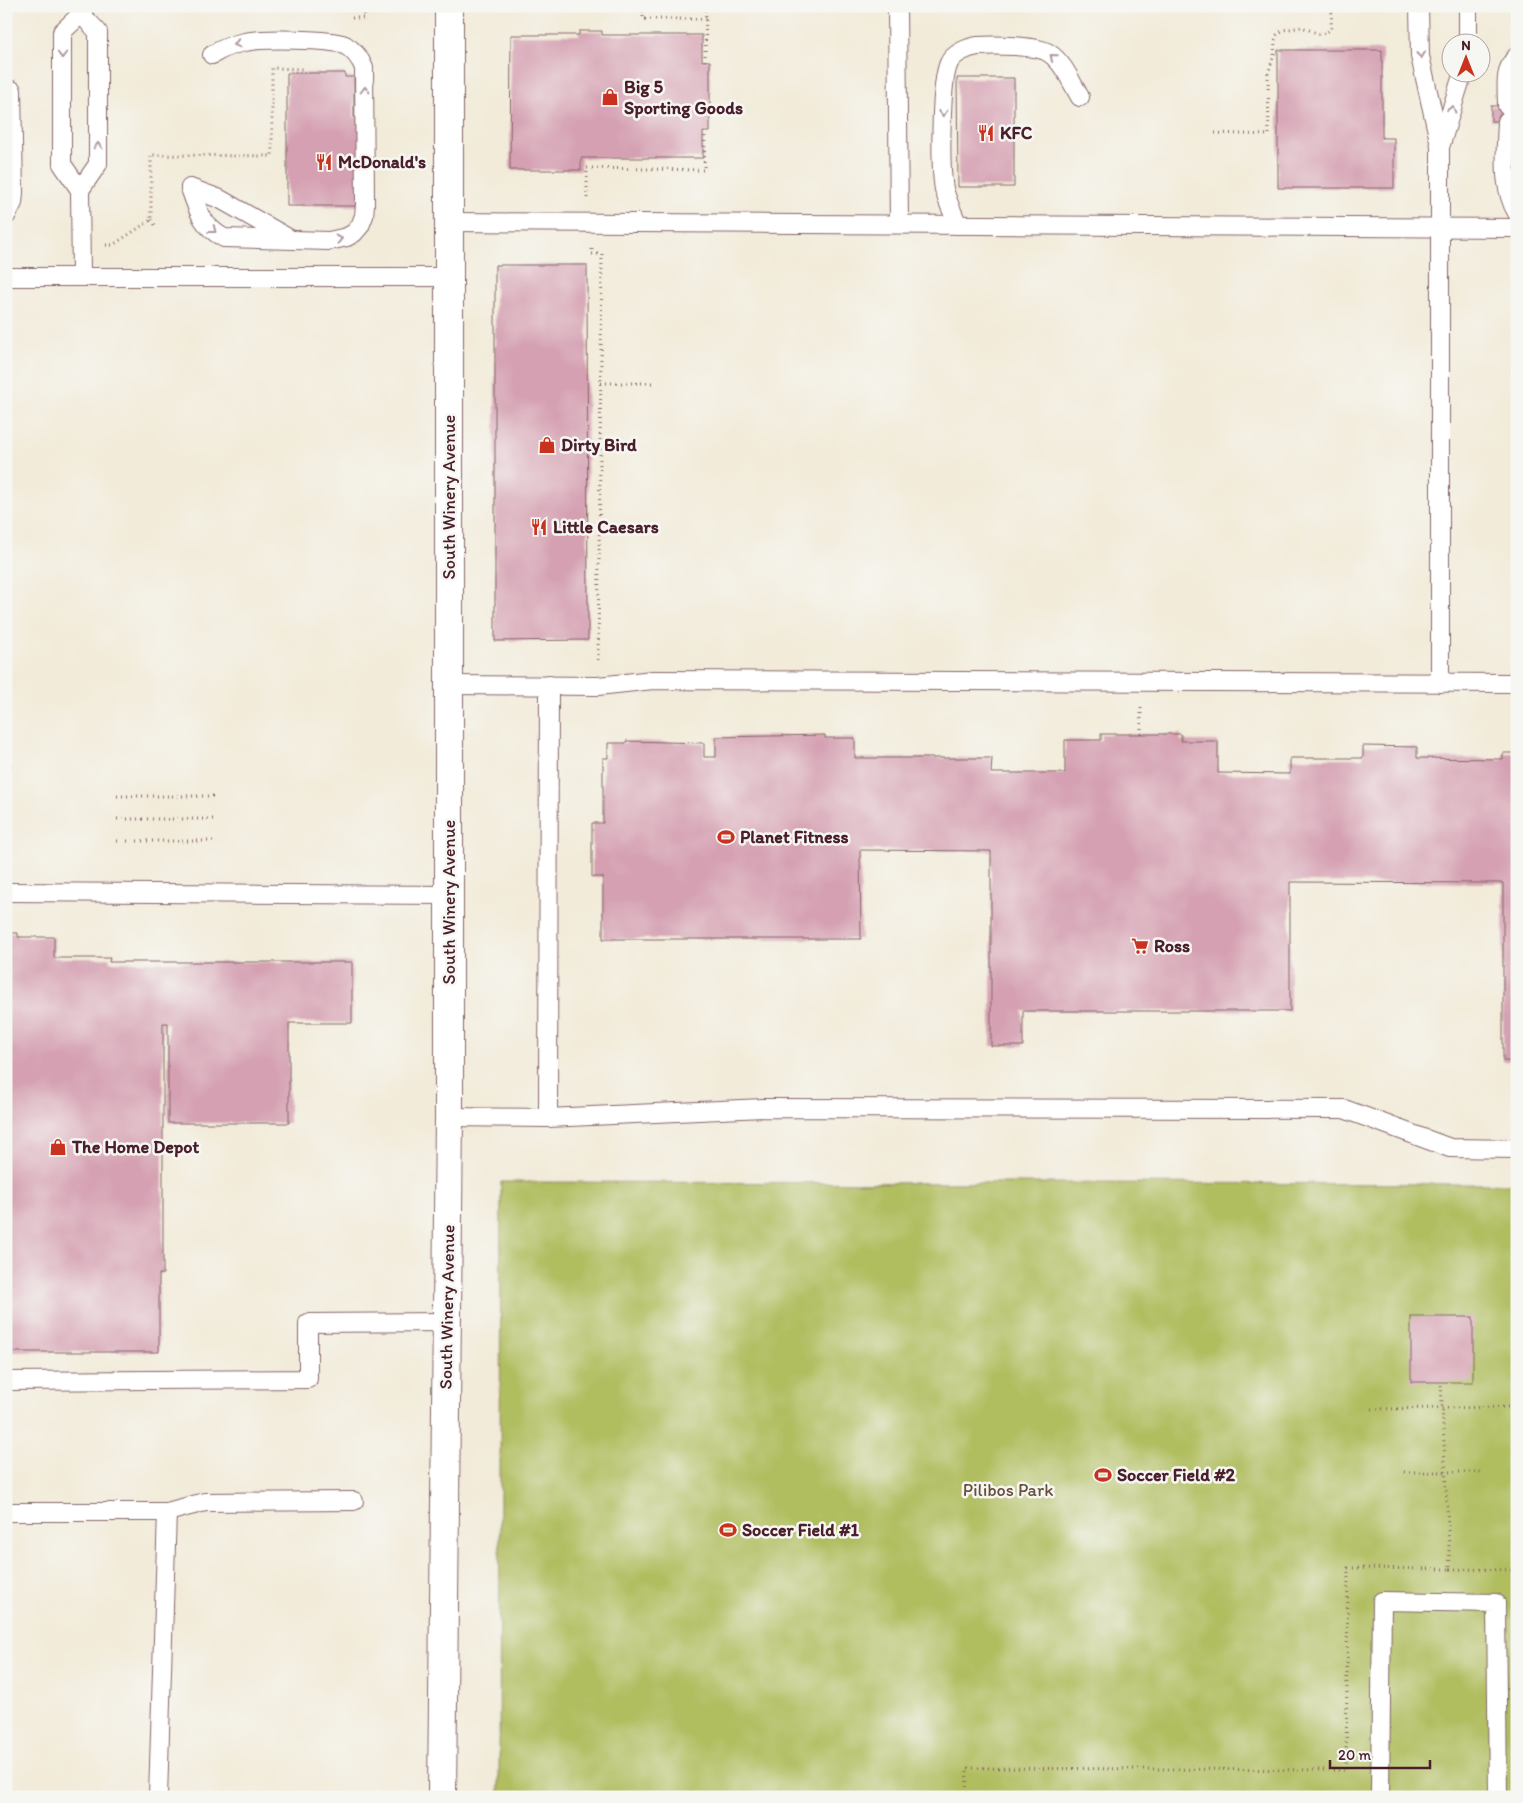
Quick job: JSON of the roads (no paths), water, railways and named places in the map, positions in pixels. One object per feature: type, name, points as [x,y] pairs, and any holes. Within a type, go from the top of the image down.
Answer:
[{"type":"street","name":"South Winery Avenue","points":[[442,1797],[448,1117],[450,6]]},
{"type":"lane","points":[[897,6],[899,224]]},
{"type":"lane","points":[[1419,6],[1420,56],[1440,144],[1440,683]]},
{"type":"lane","points":[[1468,6],[1468,32]]},
{"type":"lane","points":[[80,190],[98,164],[98,32],[81,10],[62,32],[62,164],[80,190],[81,277]]},
{"type":"lane","points":[[212,54],[231,45],[255,40],[329,41],[343,44],[354,51],[361,59],[364,68],[365,204],[364,216],[360,226],[354,233],[329,241],[238,240],[224,238],[212,232],[204,223],[190,188],[220,199],[290,240]]},
{"type":"lane","points":[[958,225],[945,191],[942,175],[943,84],[950,61],[958,53],[978,46],[1035,47],[1048,52],[1058,61],[1080,97]]},
{"type":"lane","points":[[1517,56],[1510,63],[1508,72],[1506,182],[1511,203],[1517,213]]},
{"type":"lane","points":[[1440,144],[1460,82]]},
{"type":"lane","points":[[6,216],[13,203],[14,193],[12,90]]},
{"type":"lane","points":[[450,222],[1517,228]]},
{"type":"lane","points":[[6,277],[450,277]]},
{"type":"lane","points":[[449,685],[598,686],[654,680],[1517,683]]},
{"type":"lane","points":[[548,1118],[549,685]]},
{"type":"lane","points":[[6,892],[448,895]]},
{"type":"lane","points":[[448,1117],[548,1118],[764,1108],[1344,1109],[1450,1148],[1517,1149]]},
{"type":"lane","points":[[6,1381],[308,1379],[308,1324],[447,1322]]},
{"type":"lane","points":[[6,1512],[167,1512],[205,1502],[354,1501]]},
{"type":"lane","points":[[158,1797],[167,1512]]},
{"type":"lane","points":[[1380,1797],[1382,1601],[1496,1603],[1498,1797]]},
{"type":"place","name":"Big 5 Sporting Goods","points":[[610,97]]},
{"type":"place","name":"KFC","points":[[986,133]]},
{"type":"place","name":"McDonald's","points":[[324,162]]},
{"type":"place","name":"Dirty Bird","points":[[547,445]]},
{"type":"place","name":"Little Caesars","points":[[539,527]]},
{"type":"place","name":"Planet Fitness","points":[[726,837]]},
{"type":"place","name":"Ross","points":[[1140,946]]},
{"type":"place","name":"The Home Depot","points":[[58,1147]]},
{"type":"place","name":"Soccer Field #2","points":[[1103,1475]]},
{"type":"place","name":"Soccer Field #1","points":[[728,1530]]},
{"type":"park label","name":"Pilibos Park","points":[[1008,1490]]}]
